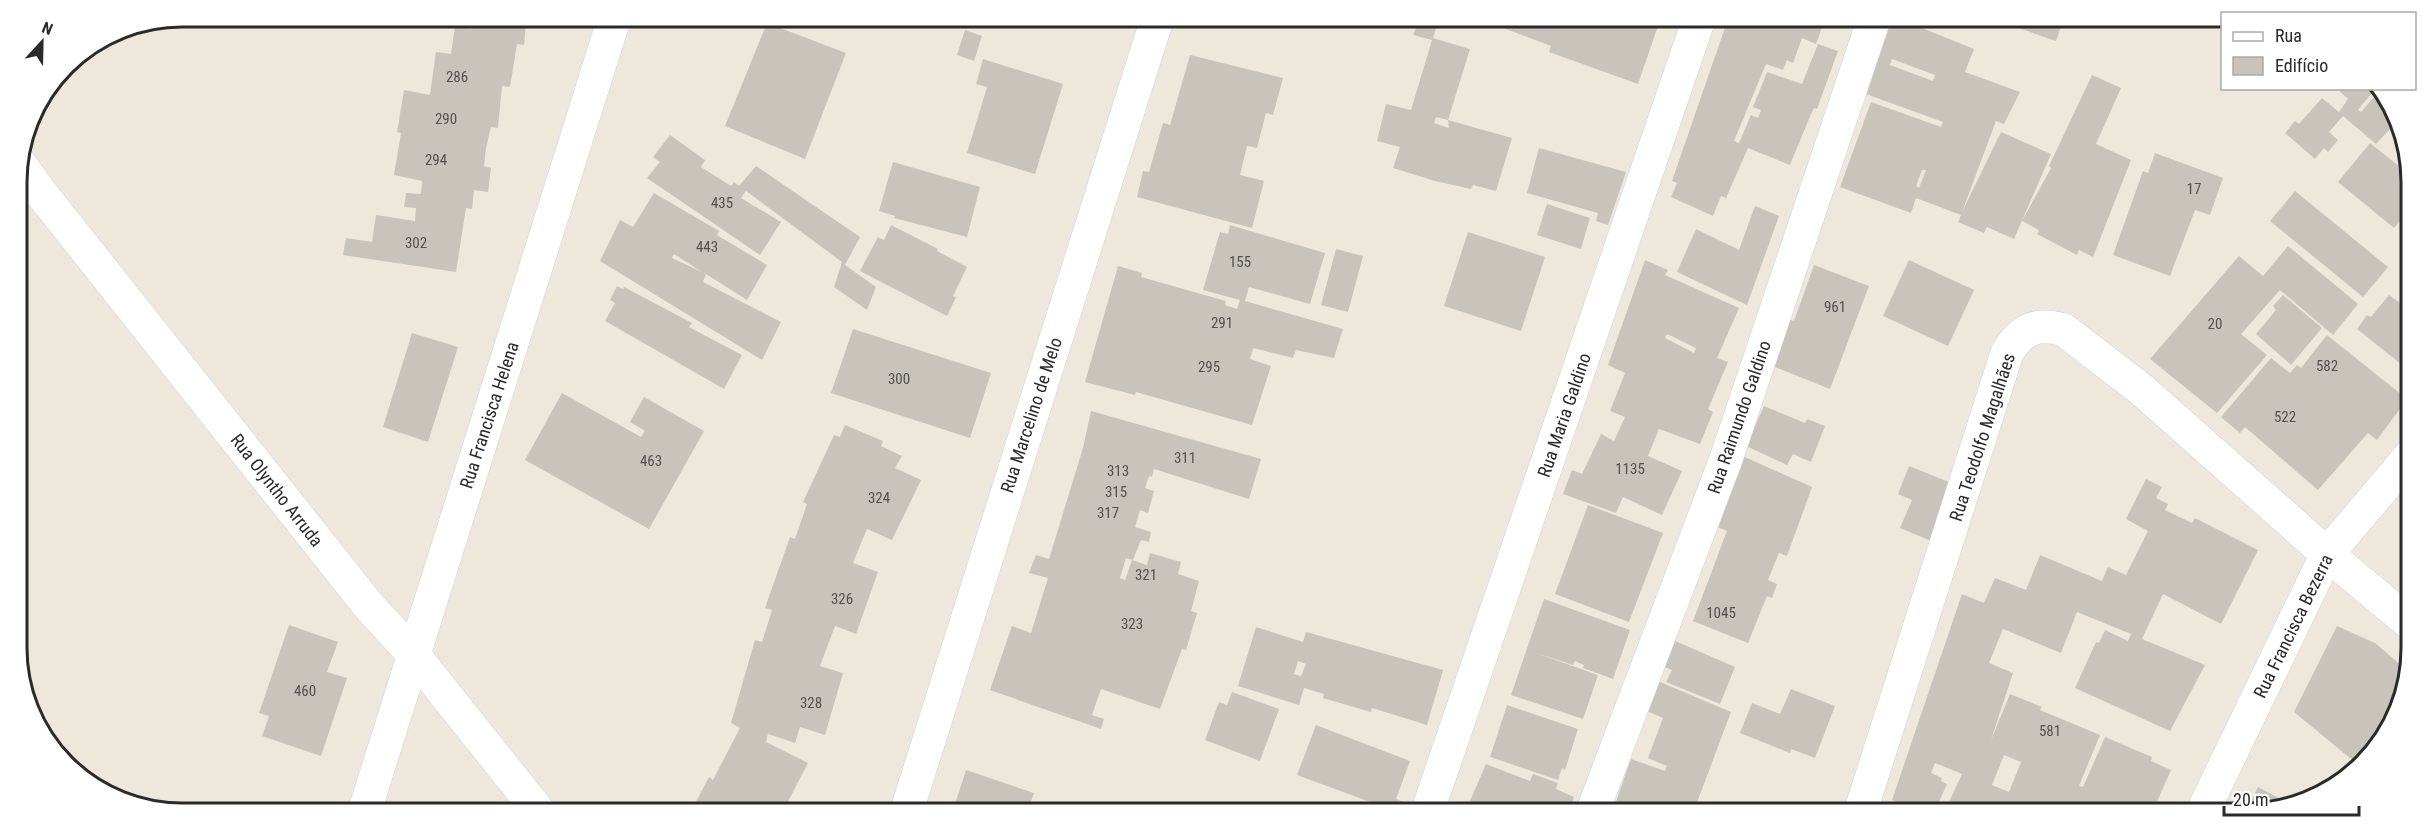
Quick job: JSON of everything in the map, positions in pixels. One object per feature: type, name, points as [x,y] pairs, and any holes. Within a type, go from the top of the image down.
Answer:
[{"type":"street","name":"Rua Francisca Helena","points":[[367,803],[612,27]]},
{"type":"street","name":"Rua Marcelino de Melo","points":[[909,803],[1155,27]]},
{"type":"street","name":"Rua Maria Galdino","points":[[1429,803],[1696,27]]},
{"type":"street","name":"Rua Raimundo Galdino","points":[[1596,803],[1726,459],[1871,27]]},
{"type":"street","name":"Rua Olyntho Arruda","points":[[27,174],[361,596],[413,654],[532,803]]},
{"type":"street","name":"Rua Teodolfo Magalhães","points":[[1863,803],[2007,353],[2016,337],[2030,329],[2050,326],[2064,330],[2142,390],[2327,554],[2401,616]]},
{"type":"street","name":"Rua Francisca Bezerra","points":[[2207,803],[2327,554],[2401,467]]},
{"type":"building","points":[[455,27],[471,29],[471,27],[526,27],[524,45],[517,44],[510,87],[502,86],[498,128],[491,127],[486,148],[484,166],[491,168],[488,192],[474,190],[472,209],[466,208],[456,272],[343,255],[346,238],[372,242],[376,215],[415,221],[416,208],[404,207],[406,193],[421,194],[422,181],[394,175],[401,133],[397,132],[404,90],[430,95],[436,52],[451,54]]},
{"type":"building","points":[[765,27],[778,27],[846,53],[805,159],[725,126]]},
{"type":"building","points":[[1416,27],[1436,27],[1433,38],[1470,49],[1448,120],[1512,138],[1496,191],[1473,185],[1471,189],[1435,181],[1393,168],[1400,147],[1377,141],[1386,104],[1411,110],[1432,40],[1413,35]],"holes":[[[1436,117],[1448,120],[1449,128],[1434,123]]]},
{"type":"building","points":[[1501,27],[1658,27],[1638,84],[1549,52],[1551,46]]},
{"type":"building","points":[[1725,27],[1822,27],[1816,44],[1802,38],[1793,63],[1787,60],[1783,70],[1766,64],[1734,141],[1739,143],[1751,115],[1758,118],[1761,110],[1753,107],[1767,72],[1802,84],[1818,44],[1838,51],[1817,109],[1814,108],[1811,114],[1790,165],[1748,148],[1726,198],[1721,196],[1713,216],[1671,197],[1677,183],[1672,181]]},
{"type":"building","points":[[1888,27],[1919,27],[1974,49],[1965,72],[2020,92],[2004,124],[1996,121],[1962,212],[2001,132],[2051,154],[2014,239],[1987,227],[1984,233],[1958,222],[1961,215],[1916,198],[1911,213],[1840,187],[1871,102],[1941,127],[1943,122],[1866,94]],"holes":[[[1892,59],[1935,75],[1933,81],[1890,65]],[[1922,170],[1926,170],[1919,188],[1916,186]]]},
{"type":"building","points":[[2016,27],[2061,27],[2056,41]]},
{"type":"building","points":[[965,30],[982,36],[974,61],[957,55]]},
{"type":"building","points":[[1190,55],[1283,78],[1273,115],[1266,113],[1257,148],[1247,146],[1240,175],[1264,181],[1252,228],[1137,197],[1143,171],[1149,172],[1163,123],[1170,125]]},
{"type":"building","points":[[983,59],[1063,84],[1035,174],[967,153],[987,87],[976,84]]},
{"type":"building","points":[[2092,75],[2121,88],[2096,144],[2131,160],[2093,257],[2079,250],[2077,255],[2037,234],[2039,230],[2022,221],[2051,168],[2049,166]]},
{"type":"building","points":[[2338,90],[2370,90],[2372,93],[2358,110],[2361,112],[2375,96],[2392,131],[2390,129],[2376,144],[2343,116],[2329,132],[2338,140],[2328,152],[2324,148],[2315,159],[2285,133],[2295,121],[2299,124],[2322,98],[2339,112],[2348,99]]},
{"type":"building","points":[[670,135],[705,160],[701,167],[731,186],[734,182],[739,186],[756,166],[860,237],[845,265],[876,287],[867,310],[834,287],[842,262],[746,191],[741,198],[781,222],[760,255],[647,178],[660,162],[653,157]]},
{"type":"building","points":[[2370,143],[2400,167],[2401,219],[2394,228],[2338,182]]},
{"type":"building","points":[[1539,148],[1626,172],[1608,225],[1596,221],[1598,213],[1527,193]]},
{"type":"building","points":[[2155,153],[2223,178],[2210,215],[2195,210],[2170,276],[2113,255],[2143,171],[2148,173]]},
{"type":"building","points":[[893,162],[980,187],[967,237],[894,218],[895,216],[879,211]]},
{"type":"building","points":[[2295,191],[2388,267],[2363,297],[2270,221]]},
{"type":"building","points":[[654,193],[719,231],[717,235],[767,265],[747,300],[706,274],[703,282],[781,322],[762,360],[600,261],[620,220],[633,227]],"holes":[[[674,254],[702,272],[672,258]]]},
{"type":"building","points":[[1547,204],[1590,218],[1581,249],[1537,235]]},
{"type":"building","points":[[1755,206],[1779,216],[1747,305],[1677,272],[1696,229],[1739,250]]},
{"type":"building","points":[[891,225],[967,267],[953,296],[956,297],[947,316],[860,271],[878,237],[884,240]]},
{"type":"building","points":[[1230,225],[1325,253],[1310,304],[1249,287],[1245,301],[1343,329],[1334,358],[1296,350],[1293,358],[1253,348],[1250,359],[1271,366],[1252,425],[1136,392],[1135,395],[1085,382],[1118,266],[1142,273],[1141,277],[1226,301],[1225,305],[1237,309],[1240,300],[1203,290],[1220,232],[1228,234]]},
{"type":"building","points":[[1468,232],[1545,257],[1521,331],[1444,306]]},
{"type":"building","points":[[2288,246],[2358,304],[2333,335],[2280,290],[2241,334],[2267,355],[2217,413],[2150,359],[2239,256],[2263,276]]},
{"type":"building","points":[[1336,249],[1363,256],[1348,312],[1321,305]]},
{"type":"building","points":[[1645,260],[1668,270],[1665,275],[1739,308],[1717,358],[1728,362],[1708,409],[1713,412],[1700,444],[1659,429],[1648,456],[1682,471],[1662,515],[1623,497],[1616,513],[1563,494],[1572,470],[1582,474],[1601,434],[1614,441],[1625,417],[1610,411],[1625,373],[1608,365]],"holes":[[[1667,334],[1696,348],[1694,353],[1665,338]]]},
{"type":"building","points":[[1909,260],[1974,290],[1948,346],[1883,316]]},
{"type":"building","points":[[1814,265],[1869,286],[1830,389],[1770,365],[1787,318],[1794,321]]},
{"type":"building","points":[[617,286],[623,289],[624,287],[692,323],[689,327],[742,355],[724,389],[605,321],[615,303],[610,300]]},
{"type":"building","points":[[2283,295],[2322,328],[2291,365],[2256,334],[2276,310],[2273,306]]},
{"type":"building","points":[[2389,295],[2401,304],[2401,364],[2357,329],[2367,315],[2371,317]]},
{"type":"building","points":[[853,329],[991,373],[970,438],[831,393]]},
{"type":"building","points":[[412,333],[458,347],[428,442],[383,427]]},
{"type":"building","points":[[2327,335],[2401,394],[2401,407],[2377,440],[2368,433],[2318,490],[2245,427],[2240,433],[2221,417],[2271,358],[2290,373],[2297,365],[2301,368]]},
{"type":"building","points":[[562,393],[641,437],[645,431],[630,422],[644,397],[704,431],[649,529],[525,460]]},
{"type":"building","points":[[1764,406],[1805,423],[1807,419],[1825,426],[1811,462],[1793,454],[1787,465],[1746,446]]},
{"type":"building","points":[[1091,411],[1261,459],[1249,499],[1154,469],[1152,477],[1149,476],[1145,488],[1154,491],[1148,513],[1140,510],[1135,527],[1151,532],[1149,542],[1141,540],[1133,560],[1126,558],[1120,578],[1125,580],[1132,560],[1147,565],[1150,553],[1181,562],[1178,574],[1199,581],[1191,611],[1197,613],[1186,650],[1182,649],[1160,709],[1101,689],[1092,715],[1104,719],[1101,729],[990,690],[1012,626],[1031,633],[1048,578],[1029,573],[1036,555],[1049,559],[1083,448]]},
{"type":"building","points":[[845,425],[883,441],[881,446],[902,456],[895,468],[921,480],[892,540],[867,529],[853,563],[878,572],[856,634],[835,626],[820,666],[843,673],[825,735],[800,727],[795,743],[768,734],[766,742],[808,763],[787,803],[695,803],[709,777],[713,780],[740,728],[731,723],[755,640],[762,642],[772,610],[765,608],[790,537],[795,539],[807,504],[803,502],[834,435],[840,437]]},
{"type":"building","points":[[1738,454],[1812,487],[1787,556],[1779,553],[1768,580],[1777,584],[1776,587],[1772,598],[1767,596],[1748,643],[1693,621],[1727,531],[1710,524]]},
{"type":"building","points":[[1909,466],[1959,486],[1936,543],[1900,528],[1912,500],[1898,494]]},
{"type":"building","points":[[2146,479],[2162,487],[2156,498],[2168,504],[2165,510],[2192,523],[2195,518],[2258,550],[2221,624],[2163,594],[2142,639],[2205,665],[2170,731],[2075,688],[2096,642],[2099,643],[2105,630],[2128,641],[2131,634],[2077,612],[2061,653],[2003,629],[1989,663],[2013,673],[1991,740],[2010,694],[2042,707],[2040,710],[2100,735],[2079,786],[2083,787],[2105,737],[2152,757],[2151,761],[2171,770],[2156,803],[1948,803],[1962,774],[1935,763],[1931,773],[1942,778],[1941,781],[1947,784],[1939,802],[1941,803],[1899,803],[1892,800],[1962,594],[1984,603],[1995,578],[2026,590],[2040,555],[2102,581],[2108,567],[2126,575],[2148,531],[2126,519]],"holes":[[[2004,755],[2021,762],[2009,792],[1992,785]]]},
{"type":"building","points":[[1588,505],[1663,533],[1629,622],[1555,594]]},
{"type":"building","points":[[1544,599],[1630,630],[1613,679],[1583,668],[1584,665],[1575,661],[1573,665],[1533,652],[1598,675],[1583,719],[1511,695]]},
{"type":"building","points":[[289,625],[338,642],[327,672],[347,678],[321,756],[262,736],[269,716],[259,713]]},
{"type":"building","points":[[2337,626],[2375,643],[2400,664],[2396,688],[2385,716],[2375,734],[2352,760],[2294,712]]},
{"type":"building","points":[[1256,627],[1303,642],[1306,632],[1443,670],[1427,725],[1372,708],[1371,712],[1323,698],[1324,694],[1304,688],[1299,705],[1238,686]],"holes":[[[1298,661],[1306,664],[1301,676],[1294,674]]]},
{"type":"building","points":[[1666,637],[1735,667],[1720,704],[1666,682],[1672,670],[1655,663]]},
{"type":"building","points":[[1653,679],[1731,712],[1697,803],[1616,803],[1631,759],[1665,771],[1667,766],[1648,758],[1663,718],[1642,709]]},
{"type":"building","points":[[1791,689],[1835,706],[1815,758],[1791,749],[1790,753],[1740,733],[1752,703],[1780,714]]},
{"type":"building","points":[[1232,692],[1279,709],[1260,761],[1205,740],[1219,702],[1227,705]]},
{"type":"building","points":[[1507,705],[1578,729],[1565,770],[1562,768],[1558,780],[1490,757]]},
{"type":"building","points":[[1316,725],[1410,761],[1396,799],[1404,803],[1373,803],[1297,775]]},
{"type":"building","points":[[1486,764],[1530,781],[1533,774],[1558,783],[1556,789],[1574,797],[1572,803],[1474,803],[1470,801]]},
{"type":"building","points":[[966,770],[1034,793],[1030,803],[955,803]]},
{"type":"building","points":[[2258,787],[2280,799],[2256,803],[2250,803]]}]
